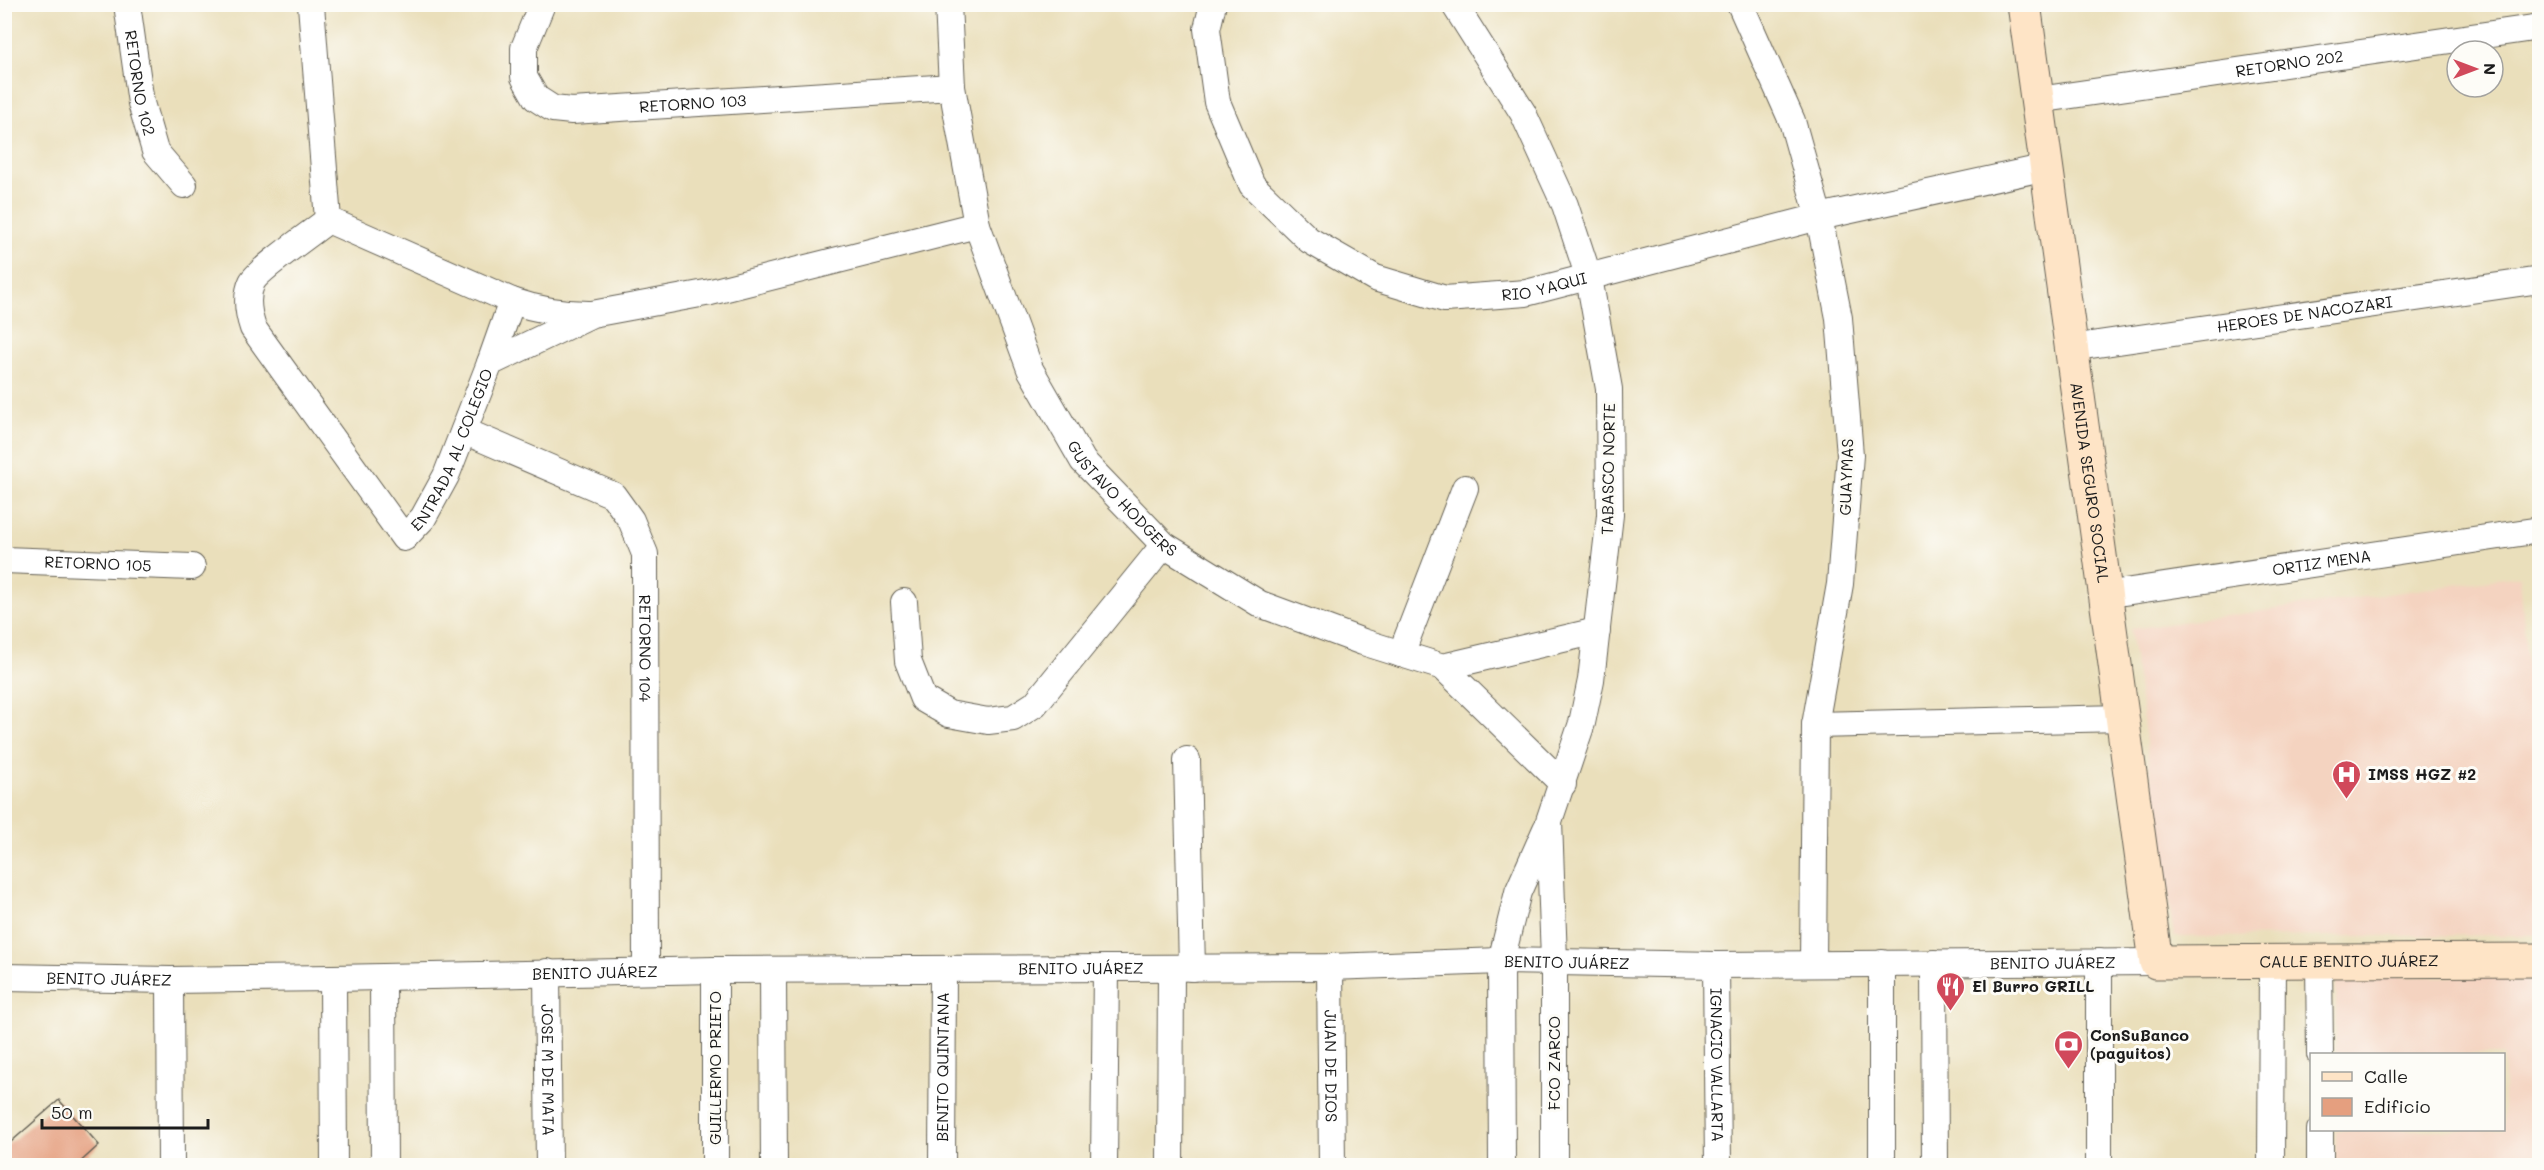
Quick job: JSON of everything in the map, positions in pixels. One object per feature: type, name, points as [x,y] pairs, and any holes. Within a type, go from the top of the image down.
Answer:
[{"type":"street","name":"RETORNO 102","points":[[127,4],[141,103],[155,151],[184,185]]},
{"type":"street","name":"RETORNO 103","points":[[542,4],[524,48],[524,77],[536,98],[553,109],[572,111],[951,87]]},
{"type":"street","name":"GUSTAVO HODGERS","points":[[948,4],[951,87],[976,225],[1030,369],[1083,461],[1164,545],[1260,604],[1443,667],[1563,784]]},
{"type":"street","name":"RIO YAQUI","points":[[1213,4],[1207,29],[1217,102],[1252,185],[1310,240],[1375,278],[1444,299],[1526,293],[1820,217],[2047,167]]},
{"type":"street","name":"TABASCO NORTE","points":[[1454,4],[1523,113],[1565,206],[1589,278],[1609,388],[1610,515],[1597,631],[1582,723],[1549,821],[1554,960]]},
{"type":"street","name":"GUAYMAS","points":[[1740,4],[1792,121],[1820,217],[1839,318],[1850,455],[1840,584],[1815,725],[1813,964]]},
{"type":"street","name":"AVENIDA SEGURO SOCIAL","points":[[2024,4],[2156,962]]},
{"type":"street","points":[[311,5],[328,220],[512,301],[560,314],[592,314]]},
{"type":"street","name":"RETORNO 202","points":[[2038,100],[2540,27]]},
{"type":"street","name":"ENTRADA AL COLEGIO","points":[[328,220],[253,281],[248,298],[248,313],[253,328],[404,538],[423,518],[446,476],[490,363],[592,314],[711,292],[976,225]]},
{"type":"street","name":"HEROES DE NACOZARI","points":[[2070,348],[2540,280]]},
{"type":"street","points":[[490,363],[512,301]]},
{"type":"street","name":"RETORNO 104","points":[[464,430],[613,495],[631,520],[645,554],[646,971]]},
{"type":"street","points":[[1401,654],[1465,488]]},
{"type":"street","name":"ORTIZ MENA","points":[[2104,595],[2540,530]]},
{"type":"street","points":[[904,602],[908,662],[923,699],[949,714],[988,721],[1013,718],[1035,705],[1164,545]]},
{"type":"street","name":"RETORNO 105","points":[[4,560],[192,567]]},
{"type":"street","points":[[1443,667],[1597,631]]},
{"type":"street","points":[[1815,725],[2122,718]]},
{"type":"street","points":[[1170,1166],[1182,968],[1187,760]]},
{"type":"street","points":[[1502,1166],[1501,961],[1518,892],[1549,821]]},
{"type":"street","name":"BENITO JUÁREZ","points":[[4,977],[171,980],[383,978],[547,972],[715,970],[1330,967],[1554,960],[1716,964],[2156,962]]},
{"type":"street","name":"FCO ZARCO","points":[[1554,960],[1554,1166]]},
{"type":"street","name":"CALLE BENITO JUÁREZ","points":[[2156,962],[2540,960]]},
{"type":"street","points":[[2271,1166],[2272,961]]},
{"type":"street","points":[[2319,961],[2320,1053]]},
{"type":"street","points":[[2099,962],[2099,1166]]},
{"type":"street","points":[[1882,963],[1882,1166]]},
{"type":"street","points":[[1934,963],[1935,1166]]},
{"type":"street","name":"IGNACIO VALLARTA","points":[[1716,964],[1718,1166]]},
{"type":"street","name":"JUAN DE DIOS","points":[[1330,967],[1332,1166]]},
{"type":"street","points":[[1104,1166],[1106,968]]},
{"type":"street","name":"GUILLERMO PRIETO","points":[[715,970],[715,1166]]},
{"type":"street","points":[[772,970],[774,1166]]},
{"type":"street","name":"BENITO QUINTANA","points":[[942,1166],[943,970]]},
{"type":"street","name":"JOSE M DE MATA","points":[[547,972],[549,1166]]},
{"type":"street","points":[[333,978],[334,1166]]},
{"type":"street","points":[[383,978],[384,1166]]},
{"type":"street","points":[[171,980],[171,1166]]},
{"type":"street","points":[[2320,1131],[2320,1166]]},
{"type":"shaded area","name":"IMSS HGZ #2","points":[[2520,576],[2527,663],[2539,663],[2539,935],[2174,937],[2130,629]]},
{"type":"shaded area","points":[[2336,976],[2539,977],[2539,1165],[2335,1166],[2336,1131],[2505,1131],[2505,1053],[2336,1053]]},
{"type":"building","points":[[59,1100],[99,1145],[76,1166],[4,1166],[4,1148]]},
{"type":"place","name":"IMSS HGZ #2","points":[[2347,800]]},
{"type":"place","name":"El Burro GRILL","points":[[1951,1012]]},
{"type":"place","name":"ConSuBanco (paguitos)","points":[[2069,1070]]}]
